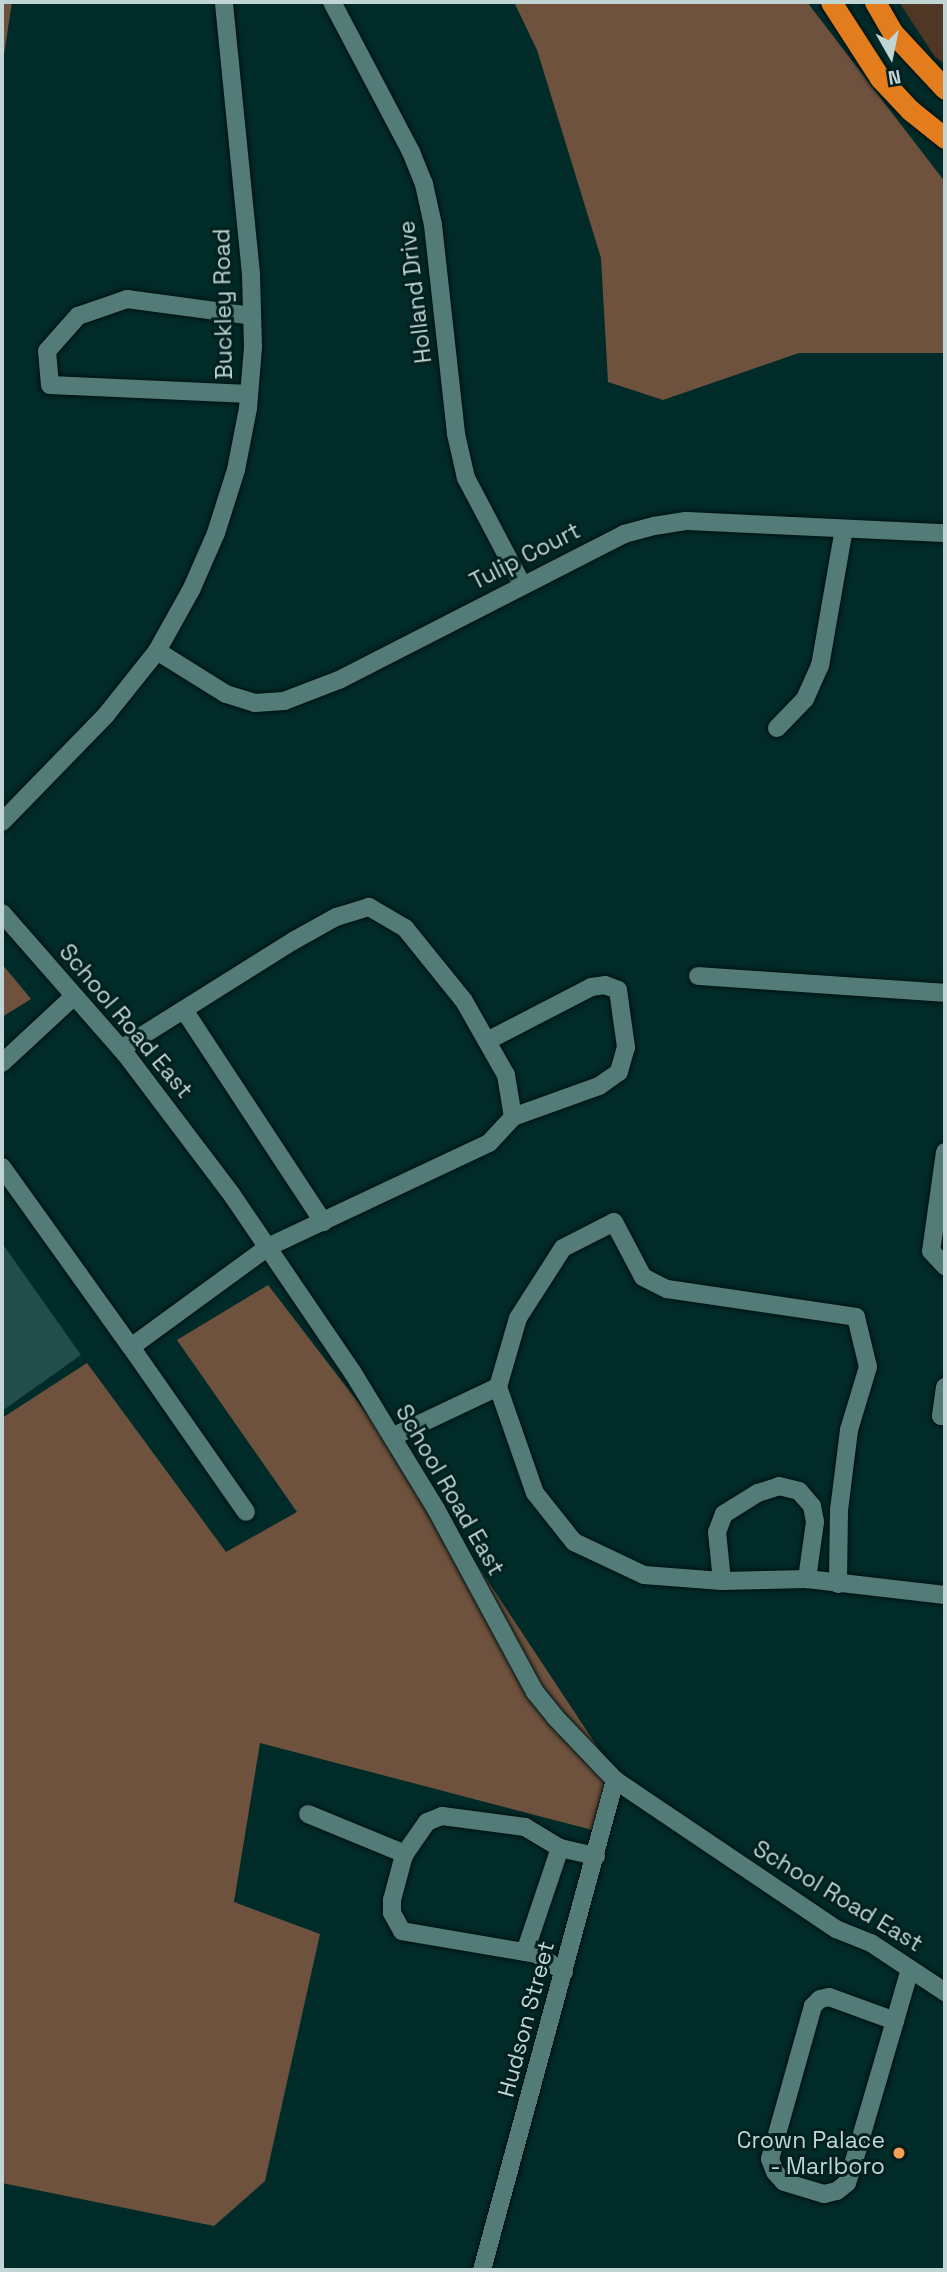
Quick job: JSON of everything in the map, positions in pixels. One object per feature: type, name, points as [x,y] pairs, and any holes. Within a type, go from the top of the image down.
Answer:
[{"type":"highway","points":[[831,2],[880,78],[910,110],[945,138]]},
{"type":"highway","points":[[875,2],[893,33],[945,89]]},
{"type":"street","name":"Buckley Road","points":[[2,822],[106,715],[157,651],[192,589],[216,533],[236,470],[249,394],[251,274],[224,2]]},
{"type":"street","name":"Holland Drive","points":[[332,2],[411,152],[424,184],[433,225],[456,435],[466,478],[522,584]]},
{"type":"street","points":[[249,394],[50,385],[47,351],[78,316],[127,299],[252,316]]},
{"type":"street","name":"Tulip Court","points":[[157,651],[226,694],[255,703],[284,701],[339,680],[624,534],[654,526],[686,521],[945,533]]},
{"type":"street","points":[[777,728],[805,699],[820,666],[844,528]]},
{"type":"street","points":[[121,1049],[326,923],[369,907],[405,928],[464,1001],[506,1075],[513,1118]]},
{"type":"street","name":"School Road East","points":[[2,913],[121,1049],[224,1184],[268,1247],[353,1373],[436,1510],[536,1692],[615,1780],[836,1929],[871,1943],[945,1992]]},
{"type":"street","points":[[698,976],[945,993]]},
{"type":"street","points":[[131,1347],[268,1247],[489,1143],[513,1118],[598,1086],[620,1072],[626,1046],[618,990],[605,985],[591,987],[487,1041]]},
{"type":"street","points":[[2,1063],[74,996]]},
{"type":"street","points":[[184,1010],[323,1222]]},
{"type":"street","points":[[945,1152],[931,1251],[945,1266]]},
{"type":"street","points":[[2,1167],[246,1512]]},
{"type":"street","points":[[838,1584],[839,1510],[849,1430],[868,1367],[856,1317],[667,1289],[643,1277],[614,1222],[563,1248],[518,1318],[498,1387],[535,1493],[574,1542],[644,1575],[722,1581],[807,1579],[838,1584],[945,1595]]},
{"type":"street","points":[[392,1437],[498,1387]]},
{"type":"street","points":[[945,1387],[941,1416],[945,1416]]},
{"type":"street","points":[[722,1581],[717,1532],[724,1514],[758,1493],[779,1486],[799,1491],[812,1506],[815,1522],[807,1579]]},
{"type":"street","name":"Hudson Street","points":[[482,2270],[615,1780]]},
{"type":"street","points":[[308,1814],[405,1854]]},
{"type":"street","points":[[564,1972],[536,1954],[402,1931],[392,1913],[392,1900],[405,1854],[427,1822],[442,1816],[525,1827],[560,1847],[596,1856]]},
{"type":"street","points":[[525,1952],[560,1847]]},
{"type":"street","points":[[895,2021],[829,1997],[820,1999],[813,2006],[770,2159],[775,2172],[784,2182],[824,2194],[837,2192],[847,2183],[911,1969]]},
{"type":"shaded area","points":[[2,2],[12,2],[2,68]]},
{"type":"shaded area","points":[[514,2],[807,2],[945,182],[945,353],[799,353],[663,400],[608,382],[601,258],[537,50]]},
{"type":"shaded area","points":[[899,2],[945,2],[945,64],[935,57]]},
{"type":"shaded area","points":[[2,964],[31,999],[2,1017]]},
{"type":"shaded area","points":[[268,1285],[441,1510],[624,1787],[600,1832],[260,1743],[234,1902],[320,1934],[265,2181],[214,2226],[2,2183],[2,1418],[87,1363],[226,1552],[297,1512],[177,1340]]},
{"type":"building","points":[[2,1243],[81,1355],[2,1411]]},
{"type":"place","name":"Crown Palace - Marlboro","points":[[899,2153]]}]
